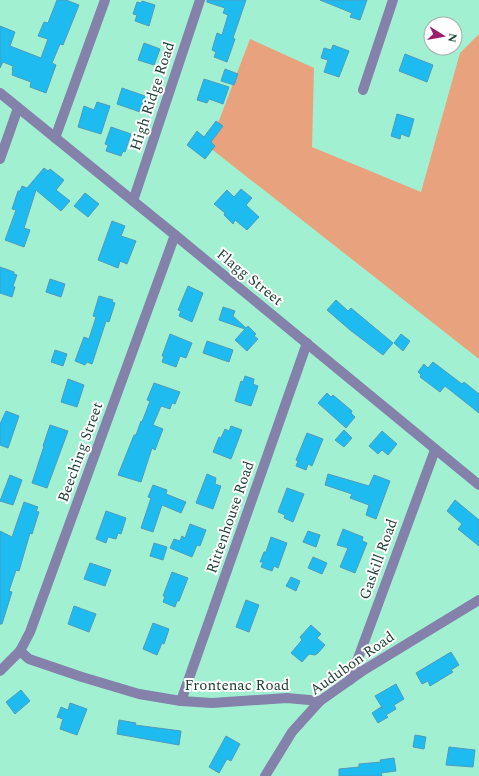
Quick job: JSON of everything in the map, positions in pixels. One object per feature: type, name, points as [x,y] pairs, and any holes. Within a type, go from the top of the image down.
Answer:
[{"type":"street","points":[[55,138],[105,0]]},
{"type":"street","name":"High Ridge Road","points":[[133,201],[200,0]]},
{"type":"street","points":[[363,90],[393,0]]},
{"type":"street","name":"Flagg Street","points":[[0,93],[479,485]]},
{"type":"street","points":[[0,159],[18,108]]},
{"type":"street","name":"Beeching Street","points":[[0,671],[20,652],[30,632],[175,235]]},
{"type":"street","name":"Rittenhouse Road","points":[[181,701],[307,343]]},
{"type":"street","name":"Gaskill Road","points":[[350,680],[435,450]]},
{"type":"street","name":"Audubon Road","points":[[266,776],[292,732],[320,701],[350,680],[479,600]]},
{"type":"street","name":"Frontenac Road","points":[[20,652],[29,659],[112,687],[140,694],[181,701],[212,703],[287,698],[320,701]]},
{"type":"shaded area","points":[[479,34],[479,359],[209,147],[250,39],[314,68],[312,147],[421,192],[459,56],[463,56],[463,50]]},
{"type":"building","points":[[57,0],[66,0],[79,5],[63,45],[60,44],[52,63],[56,65],[46,93],[30,87],[31,82],[12,75],[13,66],[3,62],[0,68],[0,26],[15,32],[10,46],[41,58],[48,39],[38,36],[44,22],[48,23]]},
{"type":"building","points":[[207,0],[246,0],[233,38],[235,39],[227,62],[214,57],[216,52],[212,50],[217,33],[222,35],[228,15],[223,13],[225,8],[207,2]]},
{"type":"building","points":[[320,0],[367,0],[360,20],[350,17],[352,13]]},
{"type":"building","points":[[142,1],[155,5],[149,26],[135,21],[137,15],[133,14],[137,2],[141,3]]},
{"type":"building","points":[[144,43],[160,49],[154,65],[138,60]]},
{"type":"building","points":[[333,45],[349,51],[339,77],[324,72],[328,60],[321,58],[324,48],[331,50]]},
{"type":"building","points":[[405,54],[433,65],[427,82],[399,71]]},
{"type":"building","points":[[225,69],[238,74],[234,85],[221,81]]},
{"type":"building","points":[[204,79],[229,87],[223,104],[209,99],[207,103],[197,100]]},
{"type":"building","points":[[122,88],[145,96],[140,112],[117,104]]},
{"type":"building","points":[[97,102],[110,106],[101,134],[78,127],[84,106],[94,110]]},
{"type":"building","points":[[397,114],[414,119],[409,137],[401,134],[400,139],[391,136]]},
{"type":"building","points":[[216,121],[223,126],[211,142],[215,146],[205,159],[187,145],[197,131],[204,137]]},
{"type":"building","points":[[111,127],[131,134],[125,152],[123,151],[121,156],[106,151],[108,145],[105,144]]},
{"type":"building","points":[[44,168],[48,171],[50,169],[64,180],[56,190],[70,201],[61,211],[36,190],[24,228],[30,230],[24,247],[5,240],[16,210],[12,209],[18,191],[20,191],[22,186],[27,188]]},
{"type":"building","points":[[241,189],[252,198],[246,205],[259,217],[247,230],[235,220],[233,224],[224,215],[225,213],[214,204],[227,190],[234,197]]},
{"type":"building","points":[[85,193],[99,204],[88,217],[74,206]]},
{"type":"building","points":[[112,221],[125,226],[121,236],[136,241],[127,264],[120,261],[118,268],[98,260]]},
{"type":"building","points":[[0,267],[14,272],[14,274],[17,275],[13,286],[15,287],[12,297],[0,293]]},
{"type":"building","points":[[50,279],[65,284],[61,297],[46,292]]},
{"type":"building","points":[[188,286],[203,293],[192,322],[179,316],[181,311],[178,310]]},
{"type":"building","points":[[99,296],[113,300],[112,302],[115,303],[109,322],[106,321],[92,364],[87,362],[85,365],[75,361],[84,337],[89,339],[96,317],[93,316]]},
{"type":"building","points":[[336,300],[348,311],[351,308],[393,343],[383,355],[327,310]]},
{"type":"building","points":[[223,307],[235,311],[233,316],[246,328],[248,326],[256,334],[254,336],[258,339],[247,351],[235,340],[245,329],[219,320]]},
{"type":"building","points":[[170,334],[192,343],[186,358],[180,356],[176,367],[162,362],[164,356],[162,356]]},
{"type":"building","points":[[401,334],[410,341],[403,351],[394,343]]},
{"type":"building","points":[[207,341],[233,350],[229,362],[203,353]]},
{"type":"building","points":[[55,350],[67,354],[63,366],[51,362]]},
{"type":"building","points":[[433,362],[462,384],[464,382],[479,394],[479,413],[445,386],[440,392],[420,377],[421,375],[418,372],[424,364],[428,368]]},
{"type":"building","points":[[245,376],[254,379],[253,384],[258,386],[251,406],[235,401],[241,381],[243,382]]},
{"type":"building","points":[[68,379],[84,385],[77,407],[61,402]]},
{"type":"building","points":[[154,383],[180,392],[175,404],[172,403],[170,409],[161,406],[153,425],[163,429],[155,450],[152,448],[141,482],[118,475],[134,435],[136,435],[141,421],[142,422],[150,401],[147,400]]},
{"type":"building","points":[[327,393],[331,397],[333,395],[352,411],[351,413],[355,417],[346,428],[318,403]]},
{"type":"building","points":[[6,411],[19,416],[8,448],[0,445],[0,424]]},
{"type":"building","points":[[50,425],[68,431],[47,488],[32,483]]},
{"type":"building","points":[[231,426],[242,430],[231,459],[213,452],[219,437],[221,438],[225,429],[229,431]]},
{"type":"building","points":[[344,430],[352,438],[344,447],[335,440]]},
{"type":"building","points":[[382,431],[397,444],[388,455],[382,450],[378,454],[369,446]]},
{"type":"building","points":[[307,433],[323,439],[312,466],[308,464],[306,470],[296,466],[298,461],[296,460]]},
{"type":"building","points":[[207,474],[216,478],[215,484],[221,486],[213,509],[196,503]]},
{"type":"building","points":[[328,474],[369,486],[374,475],[390,481],[376,519],[366,515],[369,505],[350,498],[352,494],[325,485]]},
{"type":"building","points":[[10,475],[22,480],[13,505],[0,501]]},
{"type":"building","points":[[153,485],[167,490],[166,494],[186,502],[181,513],[162,505],[153,532],[141,528],[151,498],[148,497]]},
{"type":"building","points":[[287,488],[304,494],[293,522],[284,518],[285,515],[278,512]]},
{"type":"building","points":[[455,500],[479,520],[479,546],[458,529],[462,524],[447,511]]},
{"type":"building","points":[[24,502],[38,507],[36,511],[39,512],[32,534],[30,533],[19,571],[16,570],[9,591],[12,592],[2,624],[0,624],[0,531],[12,537]]},
{"type":"building","points":[[106,511],[126,518],[121,534],[118,533],[116,539],[108,537],[106,543],[96,539]]},
{"type":"building","points":[[190,524],[206,530],[200,546],[197,545],[192,557],[170,548],[174,539],[180,541],[182,536],[185,538]]},
{"type":"building","points":[[343,529],[363,537],[362,541],[367,543],[355,573],[340,567],[348,548],[337,545]]},
{"type":"building","points":[[308,531],[320,535],[316,547],[303,542]]},
{"type":"building","points":[[271,537],[287,543],[278,568],[274,566],[272,571],[261,567],[263,562],[260,562],[264,552],[266,552]]},
{"type":"building","points":[[154,543],[167,547],[163,560],[150,556]]},
{"type":"building","points":[[313,557],[327,563],[322,574],[308,568]]},
{"type":"building","points":[[90,563],[111,570],[105,586],[84,579]]},
{"type":"building","points":[[172,572],[188,578],[175,607],[163,602],[165,596],[163,596]]},
{"type":"building","points":[[291,577],[300,581],[296,591],[286,586]]},
{"type":"building","points":[[246,600],[259,605],[249,632],[236,627]]},
{"type":"building","points":[[74,606],[96,614],[89,632],[68,624]]},
{"type":"building","points":[[153,623],[169,629],[164,644],[162,643],[157,655],[143,649]]},
{"type":"building","points":[[311,625],[321,634],[317,638],[325,645],[315,655],[309,654],[302,662],[291,653],[302,640],[300,637]]},
{"type":"building","points":[[451,652],[459,665],[451,670],[453,672],[430,686],[428,681],[422,684],[416,673]]},
{"type":"building","points":[[396,684],[404,699],[394,705],[396,709],[386,715],[388,717],[378,723],[372,713],[381,707],[383,709],[375,696]]},
{"type":"building","points":[[21,690],[30,701],[15,714],[6,702]]},
{"type":"building","points":[[70,703],[87,709],[77,735],[60,729],[63,719],[57,717],[61,707],[68,710]]},
{"type":"building","points":[[119,720],[136,723],[135,725],[181,731],[179,745],[117,734]]},
{"type":"building","points":[[415,735],[426,737],[424,749],[413,747]]},
{"type":"building","points":[[226,736],[240,744],[231,761],[227,759],[219,773],[209,767]]},
{"type":"building","points":[[449,747],[475,750],[473,767],[446,765]]},
{"type":"building","points":[[394,758],[396,771],[381,773],[382,776],[339,776],[339,769],[359,767],[359,764],[381,762],[380,760]]}]
